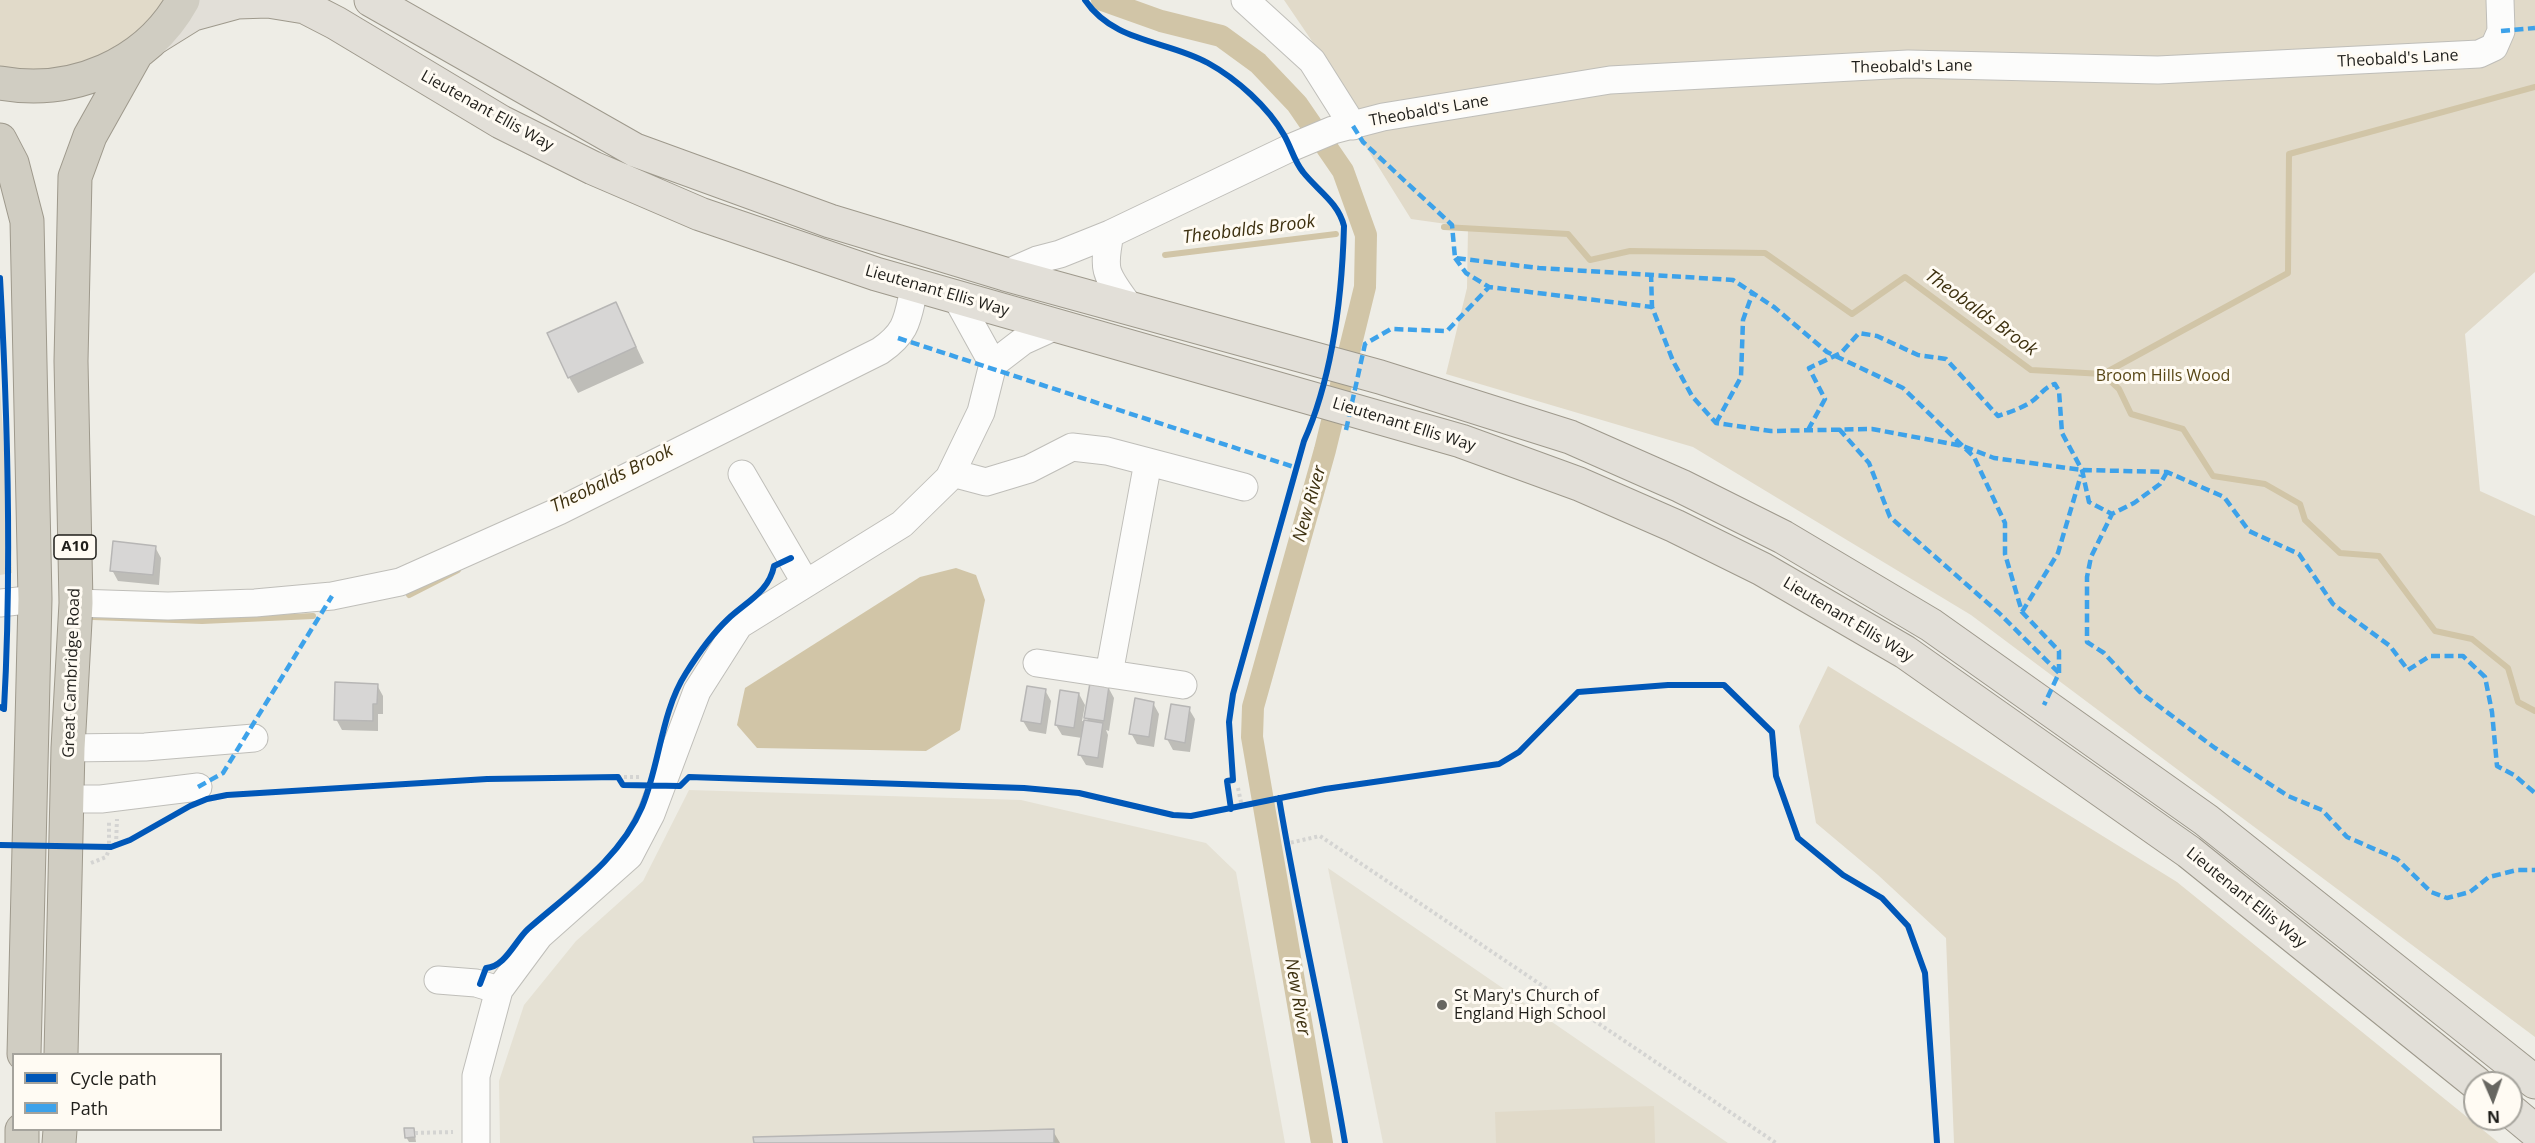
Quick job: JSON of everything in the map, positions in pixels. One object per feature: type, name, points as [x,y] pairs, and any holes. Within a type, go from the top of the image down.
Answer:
[{"type":"highway","name":"Great Cambridge Road","points":[[62,1053],[68,748],[76,603],[71,362],[75,177],[90,136],[146,46],[183,0]]},
{"type":"highway","points":[[0,83],[21,87],[62,85],[98,75],[146,46]]},
{"type":"highway","name":"A10","points":[[0,140],[12,163],[27,221],[35,599],[24,1053]]},
{"type":"main road","points":[[371,0],[635,150],[831,221],[1005,274],[1129,306],[1281,351],[1380,377],[1570,437],[1681,486],[1783,537],[1931,625],[2206,820],[2535,1082]]},
{"type":"main road","name":"Lieutenant Ellis Way","points":[[146,46],[193,14],[237,2],[268,1],[305,8],[336,23],[501,122],[593,168],[700,214],[815,255],[915,285],[1461,441],[1579,484],[1675,526],[1762,569],[1905,652],[2189,852],[2463,1073]]},
{"type":"main road","points":[[2523,1121],[2535,1131]]},
{"type":"street","points":[[1245,0],[1312,62],[1343,128]]},
{"type":"street","name":"Theobald's Lane","points":[[1110,234],[1298,145],[1343,128],[1383,117],[1610,80],[1908,64],[2158,70],[2410,60],[2479,54],[2494,47],[2501,31],[2500,0]]},
{"type":"street","points":[[1005,274],[1036,260],[1060,254],[1110,234]]},
{"type":"street","points":[[1110,234],[1104,259],[1106,273],[1129,306]]},
{"type":"street","points":[[76,603],[168,606],[255,603],[332,596],[400,582],[559,510],[880,351],[898,338],[905,325],[915,285]]},
{"type":"street","points":[[956,297],[993,364]]},
{"type":"street","points":[[476,1137],[476,1076],[499,990],[539,936],[629,856],[651,814],[697,691],[739,625],[902,524],[952,473],[981,412],[993,364],[1023,341],[1056,326]]},
{"type":"street","points":[[952,473],[986,482],[1029,469],[1072,447],[1107,451],[1244,487]]},
{"type":"street","points":[[1109,674],[1148,462]]},
{"type":"street","points":[[742,474],[805,582]]},
{"type":"street","points":[[0,603],[35,599]]},
{"type":"street","points":[[1037,663],[1183,685]]},
{"type":"street","points":[[68,748],[145,747],[254,738]]},
{"type":"street","points":[[68,799],[101,799],[198,787]]},
{"type":"street","points":[[438,981],[476,983],[499,990]]},
{"type":"path","points":[[606,777],[618,777],[623,785],[661,787]]},
{"type":"path","points":[[1231,809],[1245,806],[1238,788]]},
{"type":"path","points":[[109,816],[109,850]]},
{"type":"path","points":[[100,847],[120,844],[118,816]]},
{"type":"path","points":[[1283,836],[1288,855]]},
{"type":"path","points":[[1285,844],[1320,836],[1776,1143]]},
{"type":"path","points":[[415,1133],[476,1137]]},
{"type":"shaded area","points":[[956,568],[976,575],[985,600],[960,730],[926,751],[757,748],[737,725],[745,688],[920,577]]},
{"type":"shaded area","points":[[689,790],[1021,800],[1206,843],[1236,872],[1285,1143],[500,1143],[499,1081],[524,1005],[576,941],[643,881]]},
{"type":"shaded area","name":"St Mary's Church of England High School","points":[[1328,868],[1728,1143],[1383,1143]]},
{"type":"green space","points":[[0,0],[168,0],[128,42],[87,63],[42,71],[0,67]]},
{"type":"green space","name":"Broom Hills Wood","points":[[1284,0],[2535,0],[2535,272],[2465,334],[2480,491],[2535,516],[2535,1037],[1971,615],[1693,447],[1446,374],[1467,288],[1468,227],[1411,219],[1353,126],[1363,116]]},
{"type":"green space","points":[[0,387],[12,573],[0,575]]},
{"type":"green space","points":[[1828,666],[2177,882],[2463,1114],[2463,1131],[2484,1131],[2499,1143],[1954,1143],[1946,938],[1878,875],[1816,823],[1799,726]]},
{"type":"green space","points":[[1654,1106],[1655,1143],[1496,1143],[1495,1112]]},
{"type":"building","points":[[616,302],[636,347],[568,378],[547,333]]},
{"type":"building","points":[[113,541],[156,546],[153,575],[110,571]]},
{"type":"building","points":[[335,682],[378,684],[377,704],[373,704],[373,721],[334,720]]},
{"type":"building","points":[[1090,683],[1109,686],[1104,721],[1084,718]]},
{"type":"building","points":[[1027,686],[1046,689],[1041,724],[1021,721]]},
{"type":"building","points":[[1060,690],[1079,693],[1074,728],[1055,725]]},
{"type":"building","points":[[1135,698],[1154,702],[1149,737],[1129,734]]},
{"type":"building","points":[[1171,704],[1190,707],[1185,743],[1165,739]]},
{"type":"building","points":[[1084,720],[1103,723],[1098,758],[1078,755]]},
{"type":"building","points":[[404,1128],[414,1128],[415,1137],[405,1138]]},
{"type":"building","points":[[1054,1129],[1054,1143],[754,1143],[753,1137]]},
{"type":"waterway","name":"New River","points":[[1102,0],[1161,21],[1221,36],[1258,63],[1297,104],[1343,171],[1366,235],[1365,287],[1325,450],[1253,707],[1252,737],[1322,1143]]},
{"type":"waterway","points":[[2103,374],[2288,273],[2289,154],[2535,87]]},
{"type":"waterway","name":"Theobalds Brook","points":[[1444,227],[1568,234],[1590,260],[1630,251],[1765,253],[1852,314],[1905,277],[2031,370],[2103,374],[2119,389],[2131,414],[2183,429],[2213,476],[2265,484],[2300,504],[2305,520],[2340,553],[2379,556],[2435,631],[2472,639],[2508,668],[2518,702],[2535,711]]},
{"type":"waterway","name":"Theobalds Brook","points":[[1165,255],[1336,234]]},
{"type":"waterway","name":"Theobalds Brook","points":[[409,595],[458,570]]},
{"type":"waterway","name":"Theobalds Brook","points":[[93,617],[202,621],[313,616]]},
{"type":"marked path","points":[[2501,31],[2535,28]]},
{"type":"marked path","points":[[1353,126],[1363,142],[1452,225],[1455,258],[1539,268],[1733,280],[1774,307],[1827,352],[1903,388],[1974,457],[2005,523],[2005,554],[2022,612],[2059,651],[2059,673],[2044,705]]},
{"type":"marked path","points":[[1455,258],[1466,273],[1489,287],[1652,307]]},
{"type":"marked path","points":[[1651,273],[1652,307],[1673,361],[1692,396],[1716,423],[1771,431],[1872,429],[1963,446],[1994,458],[2082,470],[2167,472],[2224,497],[2249,531],[2299,554],[2333,604],[2390,646],[2408,670],[2430,656],[2463,656],[2485,677],[2492,712],[2497,766],[2514,775],[2535,793]]},
{"type":"marked path","points":[[1346,430],[1365,344],[1391,329],[1447,331],[1489,287]]},
{"type":"marked path","points":[[1716,423],[1741,377],[1743,320],[1753,292]]},
{"type":"marked path","points":[[1808,430],[1825,399],[1809,368],[1841,353],[1859,333],[1877,336],[1918,355],[1946,359],[1998,416],[2027,404],[2055,384],[2059,391],[2062,433],[2082,470],[2089,502],[2112,514]]},
{"type":"marked path","points":[[898,338],[1297,468]]},
{"type":"marked path","points":[[1839,429],[1869,463],[1890,517],[1999,613],[2059,673]]},
{"type":"marked path","points":[[2167,472],[2160,484],[2134,503],[2112,514],[2091,557],[2087,577],[2087,642],[2104,653],[2140,692],[2215,748],[2288,796],[2322,810],[2347,837],[2397,859],[2431,892],[2447,898],[2470,892],[2489,877],[2517,870],[2535,870]]},
{"type":"marked path","points":[[2022,612],[2058,553],[2081,475]]},
{"type":"marked path","points":[[198,787],[223,773],[332,596]]},
{"type":"cycle path","points":[[1085,0],[1111,25],[1142,39],[1192,55],[1241,85],[1269,114],[1300,168],[1332,203],[1344,226],[1338,308],[1329,363],[1314,416],[1304,441],[1233,694],[1229,722],[1233,780],[1227,781],[1231,809]]},
{"type":"cycle path","points":[[0,278],[7,440],[8,547],[4,709],[0,707]]},
{"type":"cycle path","points":[[480,984],[486,968],[499,963],[528,929],[592,874],[621,843],[642,807],[671,704],[686,673],[716,632],[762,590],[774,566],[791,558]]},
{"type":"cycle path","points":[[0,845],[111,847],[130,840],[190,806],[207,799],[227,795],[487,779],[618,777],[623,785],[680,786],[689,777],[1024,788],[1079,793],[1173,815],[1191,816],[1325,789],[1499,764],[1519,752],[1578,692],[1668,685],[1724,685],[1772,732],[1776,776],[1798,838],[1843,875],[1882,898],[1908,926],[1925,973],[1937,1143]]},
{"type":"cycle path","points":[[1279,798],[1345,1143]]},
{"type":"place","name":"St Mary's Church of England High School","points":[[1442,1005]]}]
